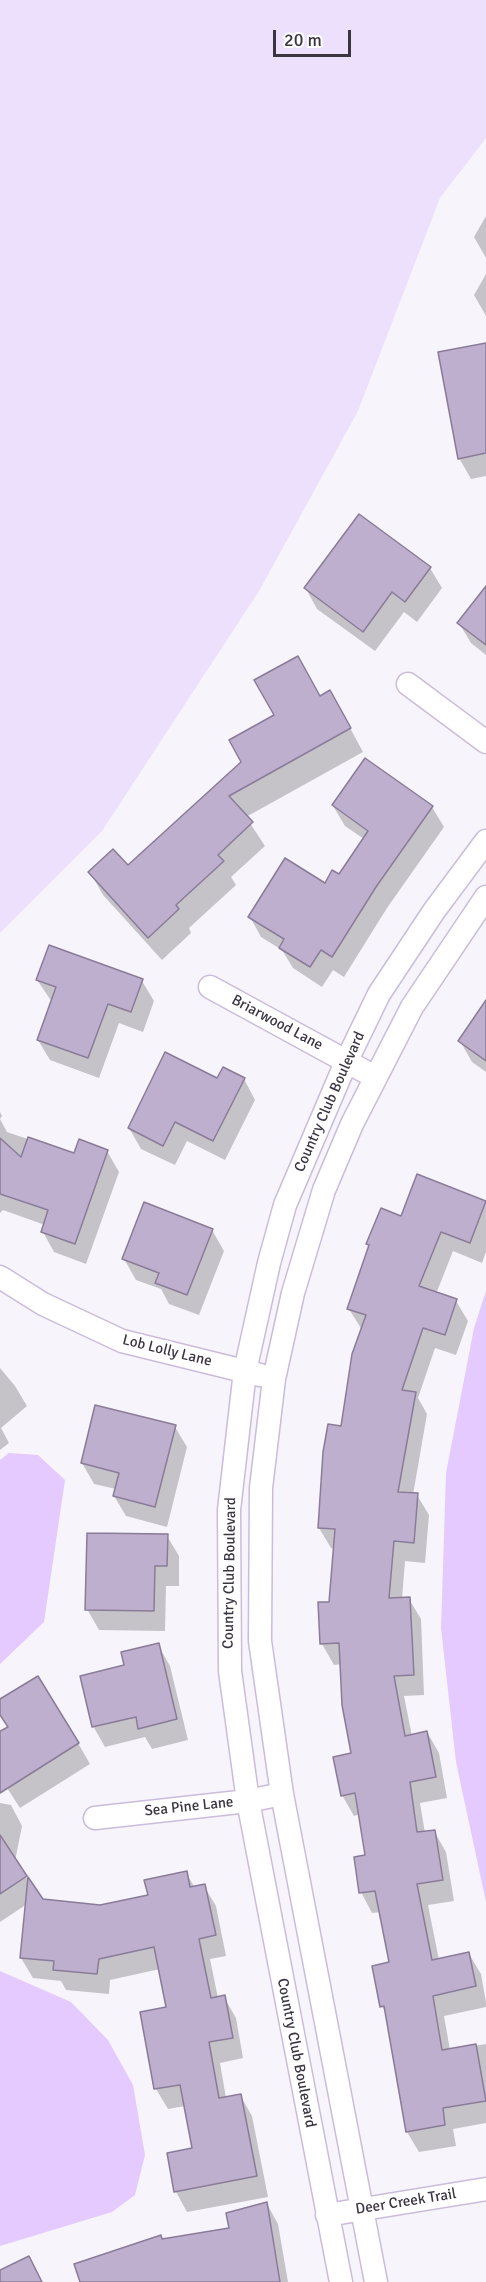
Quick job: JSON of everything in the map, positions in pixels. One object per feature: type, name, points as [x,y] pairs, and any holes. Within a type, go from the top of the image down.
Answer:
[{"type":"street","points":[[408,684],[486,742]]},
{"type":"street","name":"Country Club Boulevard","points":[[341,2282],[248,1801],[230,1671],[229,1510],[245,1371],[269,1263],[285,1205],[347,1060],[379,994],[434,911],[486,842]]},
{"type":"street","name":"Country Club Boulevard","points":[[376,2282],[282,1794],[260,1641],[261,1488],[274,1379],[293,1293],[324,1190],[375,1077],[412,1007],[486,897]]},
{"type":"street","name":"Briarwood Lane","points":[[210,987],[375,1077]]},
{"type":"street","name":"Lob Lolly Lane","points":[[0,1277],[43,1304],[122,1341],[274,1379]]},
{"type":"street","name":"Sea Pine Lane","points":[[96,1818],[248,1801],[282,1794]]},
{"type":"street","name":"Deer Creek Trail","points":[[327,2215],[486,2189]]},
{"type":"shaded area","points":[[0,0],[486,0],[486,138],[440,198],[358,411],[259,591],[102,831],[0,933]]},
{"type":"shaded area","points":[[486,1291],[486,1902],[456,1762],[441,1628],[446,1473],[474,1328]]},
{"type":"shaded area","points":[[9,1453],[38,1455],[65,1480],[44,1622],[0,1664],[0,1460]]},
{"type":"shaded area","points":[[0,1971],[71,2002],[108,2040],[133,2085],[145,2155],[135,2195],[112,2212],[0,2246]]},
{"type":"building","points":[[486,343],[486,453],[458,459],[438,352]]},
{"type":"building","points":[[359,514],[431,567],[405,602],[392,592],[363,632],[304,588]]},
{"type":"building","points":[[486,586],[486,645],[457,623]]},
{"type":"building","points":[[298,656],[320,696],[330,690],[351,728],[229,796],[253,822],[218,855],[224,861],[176,905],[179,909],[148,938],[88,872],[113,849],[128,865],[241,762],[229,740],[274,715],[254,680]]},
{"type":"building","points":[[365,758],[433,806],[376,887],[332,957],[321,950],[310,967],[279,948],[284,939],[248,917],[285,858],[325,883],[332,870],[339,874],[368,831],[332,805]]},
{"type":"building","points":[[49,945],[143,979],[131,1012],[108,1004],[88,1058],[37,1040],[56,987],[36,980]]},
{"type":"building","points":[[486,1000],[486,1061],[458,1041]]},
{"type":"building","points":[[165,1052],[217,1078],[223,1067],[245,1078],[213,1141],[175,1122],[163,1146],[128,1128]]},
{"type":"building","points":[[28,1137],[74,1153],[79,1139],[108,1150],[75,1244],[41,1232],[48,1210],[0,1194],[0,1138],[21,1157]]},
{"type":"building","points":[[417,1174],[486,1201],[470,1243],[441,1232],[419,1286],[457,1299],[445,1335],[423,1328],[402,1390],[416,1392],[398,1492],[418,1493],[414,1543],[394,1541],[389,1598],[410,1597],[414,1675],[394,1676],[405,1736],[427,1731],[436,1777],[410,1782],[417,1832],[435,1830],[443,1880],[417,1884],[432,1960],[469,1952],[476,1986],[433,1996],[442,2050],[476,2044],[486,2101],[443,2108],[445,2125],[406,2132],[384,2006],[380,2007],[372,1966],[389,1962],[375,1891],[359,1893],[354,1857],[365,1855],[355,1793],[341,1796],[333,1757],[351,1753],[342,1705],[339,1643],[320,1644],[318,1602],[329,1602],[335,1529],[318,1528],[323,1452],[328,1424],[341,1426],[352,1354],[366,1315],[347,1309],[369,1245],[366,1244],[381,1208],[401,1216]]},
{"type":"building","points":[[144,1202],[213,1229],[187,1295],[155,1283],[159,1273],[122,1259]]},
{"type":"building","points":[[95,1405],[176,1425],[155,1507],[113,1496],[119,1473],[81,1463]]},
{"type":"building","points":[[87,1533],[168,1534],[167,1566],[155,1566],[154,1611],[85,1610]]},
{"type":"building","points":[[159,1643],[177,1719],[138,1729],[136,1717],[92,1727],[80,1676],[124,1665],[121,1652]]},
{"type":"building","points":[[38,1676],[79,1743],[0,1793],[0,1731],[8,1727],[0,1715],[0,1699]]},
{"type":"building","points":[[0,1835],[27,1876],[0,1894]]},
{"type":"building","points":[[187,1871],[190,1887],[205,1884],[216,1935],[199,1939],[211,1998],[225,1995],[233,2038],[209,2042],[219,2098],[241,2094],[257,2176],[174,2192],[167,2153],[192,2148],[180,2085],[154,2089],[140,2012],[166,2007],[154,1947],[99,1959],[97,1974],[53,1970],[54,1961],[20,1958],[28,1877],[43,1899],[100,1905],[148,1895],[144,1880]]},
{"type":"building","points":[[267,2202],[280,2282],[80,2282],[74,2264],[161,2235],[162,2239],[229,2228],[226,2213]]},
{"type":"building","points":[[29,2256],[42,2282],[0,2282],[0,2270]]}]
